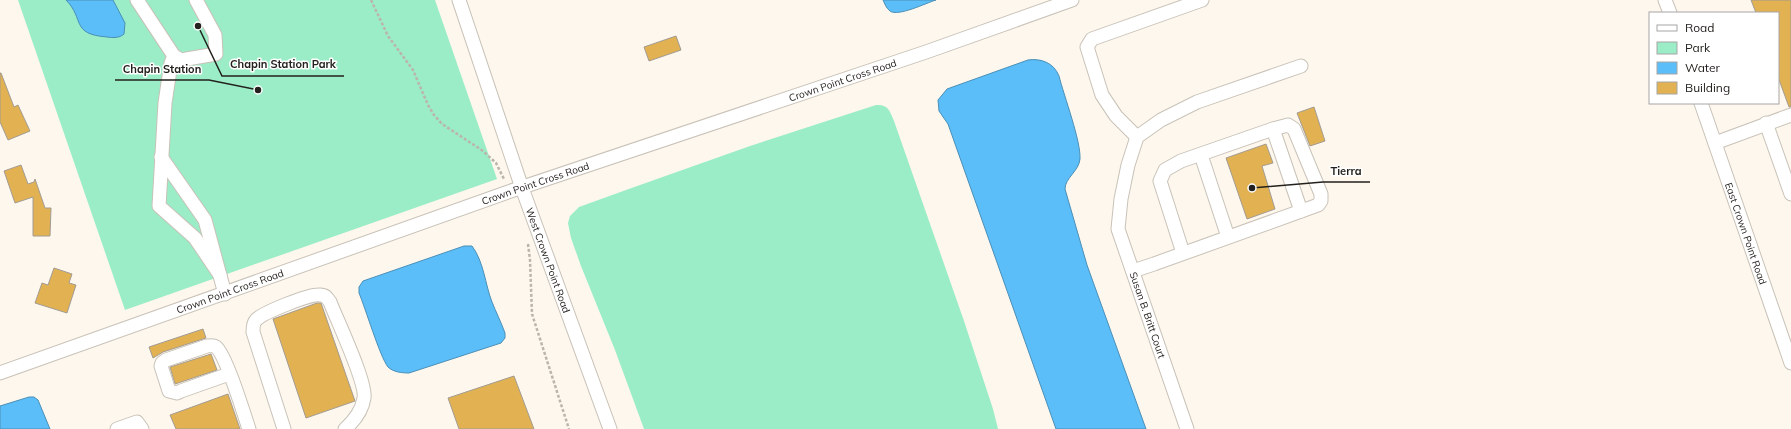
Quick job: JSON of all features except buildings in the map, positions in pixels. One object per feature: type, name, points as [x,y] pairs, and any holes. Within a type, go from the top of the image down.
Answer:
[{"type":"street","points":[[137,0],[174,56],[181,60],[216,54],[214,35],[196,0]]},
{"type":"street","name":"West Crown Point Road","points":[[458,0],[522,188],[610,429]]},
{"type":"street","name":"Crown Point Cross Road","points":[[0,373],[522,188],[926,52],[1072,0]]},
{"type":"street","points":[[1202,0],[1172,5],[1092,39],[1087,47],[1102,95],[1116,116],[1137,137],[1161,120],[1197,102],[1301,66]]},
{"type":"street","points":[[1665,0],[1670,12]]},
{"type":"street","points":[[174,56],[171,63],[165,103],[159,206],[195,238],[220,275]]},
{"type":"street","name":"East Crown Point Road","points":[[1701,104],[1791,363]]},
{"type":"street","points":[[1715,143],[1791,114]]},
{"type":"street","points":[[1766,123],[1791,194]]},
{"type":"street","points":[[1133,271],[1318,205],[1321,201],[1320,194],[1294,129],[1288,125],[1273,129],[1181,161],[1165,170],[1160,181],[1183,253]]},
{"type":"street","points":[[1273,129],[1301,211]]},
{"type":"street","name":"Susan B. Britt Court","points":[[1137,137],[1128,165],[1121,199],[1118,229],[1187,429]]},
{"type":"street","points":[[1200,155],[1228,237]]},
{"type":"street","points":[[161,157],[205,220],[225,294]]},
{"type":"street","points":[[284,429],[253,332],[253,325],[256,319],[268,312],[310,296],[320,295],[326,297],[330,302],[356,365],[365,396],[357,416],[345,429]]},
{"type":"street","points":[[229,374],[181,392],[173,392],[169,391],[161,366],[166,360],[212,345],[216,347],[222,356],[229,374],[249,429]]},
{"type":"street","points":[[117,429],[137,422],[142,429]]},
{"type":"path","points":[[371,0],[388,36],[413,70],[428,105],[434,115],[442,124],[483,151],[496,164],[504,179]]},
{"type":"path","points":[[527,240],[530,260],[531,308],[536,332],[569,429]]},
{"type":"green space","points":[[18,0],[435,0],[497,179],[125,310]]},
{"type":"green space","points":[[876,105],[886,107],[890,111],[894,121],[964,321],[993,409],[998,429],[644,429],[571,238],[568,223],[570,216],[579,207],[750,146]]},
{"type":"water","points":[[66,0],[113,0],[125,23],[124,34],[112,38],[88,33],[83,29],[72,7]]},
{"type":"water","points":[[883,0],[936,0],[905,11],[894,12],[888,9]]},
{"type":"water","points":[[1028,60],[1046,62],[1057,71],[1059,76],[1080,151],[1079,163],[1067,181],[1065,189],[1087,265],[1146,429],[1056,429],[948,124],[939,111],[938,100],[947,89]]},
{"type":"water","points":[[464,246],[472,246],[476,252],[482,266],[492,302],[505,333],[505,338],[501,343],[409,373],[398,372],[390,369],[385,362],[377,343],[359,293],[359,287],[363,281]]},
{"type":"water","points":[[29,397],[34,397],[38,400],[50,429],[0,429],[0,406]]},
{"type":"place","name":"Chapin Station Park","points":[[198,26]]},
{"type":"place","name":"Chapin Station","points":[[258,90]]},
{"type":"place","name":"Tierra","points":[[1252,188]]}]
